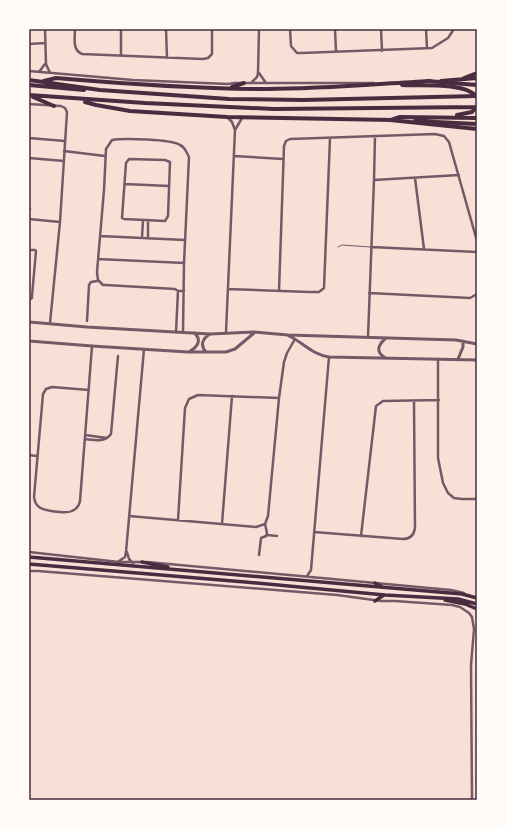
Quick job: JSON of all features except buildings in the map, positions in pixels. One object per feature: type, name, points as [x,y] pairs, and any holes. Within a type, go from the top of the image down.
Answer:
[{"type":"highway","points":[[458,80],[477,73]]},
{"type":"highway","points":[[41,81],[56,78],[227,88],[276,89],[345,87],[477,78]]},
{"type":"highway","points":[[29,80],[100,90]]},
{"type":"highway","points":[[427,81],[477,85]]},
{"type":"highway","points":[[227,88],[244,83]]},
{"type":"highway","points":[[386,84],[454,86],[471,92],[477,97]]},
{"type":"highway","points":[[29,85],[82,90],[229,99],[303,100],[477,97]]},
{"type":"highway","points":[[29,95],[206,107],[274,109],[477,107]]},
{"type":"highway","points":[[29,95],[54,106]]},
{"type":"highway","points":[[78,99],[96,105],[130,111],[242,118],[390,120],[477,124]]},
{"type":"highway","points":[[447,117],[470,113],[477,107]]},
{"type":"highway","points":[[390,120],[400,117],[477,118]]},
{"type":"highway","points":[[390,120],[477,130]]},
{"type":"main road","points":[[29,557],[384,587],[477,598]]},
{"type":"main road","points":[[142,562],[189,571]]},
{"type":"main road","points":[[29,564],[385,595],[464,600],[477,604]]},
{"type":"main road","points":[[375,583],[384,587]]},
{"type":"main road","points":[[375,601],[385,595]]},
{"type":"main road","points":[[438,598],[465,604],[477,609]]},
{"type":"street","points":[[45,29],[46,62],[47,69],[50,73]]},
{"type":"street","points":[[75,29],[75,48],[82,54],[167,58],[208,58],[212,51],[212,29]]},
{"type":"street","points":[[121,29],[121,56]]},
{"type":"street","points":[[166,29],[167,58]]},
{"type":"street","points":[[250,83],[257,77],[258,73],[259,29]]},
{"type":"street","points":[[290,29],[291,46],[297,53],[336,53],[432,48],[448,38],[454,29]]},
{"type":"street","points":[[335,29],[336,53]]},
{"type":"street","points":[[381,29],[382,51]]},
{"type":"street","points":[[426,29],[427,48]]},
{"type":"street","points":[[29,44],[45,43]]},
{"type":"street","points":[[39,72],[46,62]]},
{"type":"street","points":[[29,71],[133,80],[228,84],[365,82],[386,84]]},
{"type":"street","points":[[258,73],[266,83]]},
{"type":"street","points":[[29,104],[63,107],[66,109],[67,114],[60,222],[50,323]]},
{"type":"street","points":[[227,117],[232,122],[236,130]]},
{"type":"street","points":[[226,332],[234,156],[236,130],[242,118]]},
{"type":"street","points":[[279,291],[283,159],[284,144],[288,140],[441,134],[446,137],[449,142],[477,241]]},
{"type":"street","points":[[368,337],[375,136]]},
{"type":"street","points":[[29,138],[65,141]]},
{"type":"street","points":[[183,332],[184,291],[184,262],[189,157],[180,144],[172,142],[123,138],[112,140],[106,149],[105,156],[98,280],[103,285],[175,289],[178,291],[184,291]]},
{"type":"street","points":[[228,289],[317,292],[322,290],[325,285],[330,138]]},
{"type":"street","points":[[64,151],[105,156]]},
{"type":"street","points":[[234,156],[283,159]]},
{"type":"street","points":[[29,158],[64,161]]},
{"type":"street","points":[[128,160],[165,160],[170,162],[167,218],[163,221],[122,218],[125,184],[126,163],[128,160]]},
{"type":"street","points":[[374,180],[459,175]]},
{"type":"street","points":[[415,178],[424,249]]},
{"type":"street","points":[[125,184],[169,186]]},
{"type":"street","points":[[29,219],[60,222]]},
{"type":"street","points":[[142,220],[142,238]]},
{"type":"street","points":[[148,220],[148,238]]},
{"type":"street","points":[[100,236],[185,240]]},
{"type":"street","points":[[371,247],[477,252]]},
{"type":"street","points":[[29,250],[35,250],[36,252],[32,298],[29,300]]},
{"type":"street","points":[[98,259],[184,262]]},
{"type":"street","points":[[87,321],[89,284],[98,280]]},
{"type":"street","points":[[176,332],[178,291]]},
{"type":"street","points":[[369,293],[470,298],[477,294]]},
{"type":"street","points":[[29,322],[210,334],[226,332],[254,332],[288,335],[462,341],[477,344]]},
{"type":"street","points":[[29,341],[188,352],[226,352],[235,349],[254,332]]},
{"type":"street","points":[[188,352],[195,348],[198,343],[198,337],[194,333]]},
{"type":"street","points":[[206,352],[202,342],[204,338],[210,334]]},
{"type":"street","points":[[288,335],[311,351],[329,357],[477,360]]},
{"type":"street","points":[[384,358],[378,350],[380,344],[386,338]]},
{"type":"street","points":[[267,535],[265,524],[268,516],[279,398],[286,355],[295,339]]},
{"type":"street","points":[[458,359],[463,347],[462,341]]},
{"type":"street","points":[[89,390],[52,387],[44,391],[42,397],[34,498],[36,504],[43,510],[71,512],[77,508],[80,501],[89,390],[92,346]]},
{"type":"street","points":[[119,562],[125,556],[126,552],[144,349]]},
{"type":"street","points":[[85,439],[102,440],[110,436],[118,356]]},
{"type":"street","points":[[314,577],[311,570],[329,357]]},
{"type":"street","points":[[438,359],[438,463],[444,486],[448,493],[454,498],[477,499]]},
{"type":"street","points":[[178,520],[187,401],[198,395],[279,398]]},
{"type":"street","points":[[222,524],[232,396]]},
{"type":"street","points":[[314,532],[406,539],[414,534],[414,400]]},
{"type":"street","points":[[361,536],[375,408],[378,403],[383,401],[439,400]]},
{"type":"street","points":[[85,435],[107,438]]},
{"type":"street","points":[[29,455],[37,456]]},
{"type":"street","points":[[130,516],[256,527],[265,524]]},
{"type":"street","points":[[259,555],[260,538],[267,535],[277,536]]},
{"type":"street","points":[[29,552],[119,562],[153,562],[452,590],[470,596]]},
{"type":"street","points":[[126,552],[129,559],[133,563]]},
{"type":"street","points":[[307,576],[311,570]]},
{"type":"street","points":[[29,571],[337,595],[375,601],[395,601],[460,607],[469,612],[472,617],[474,629],[471,665],[472,799]]},
{"type":"lane","points":[[338,247],[342,245],[371,247]]}]
